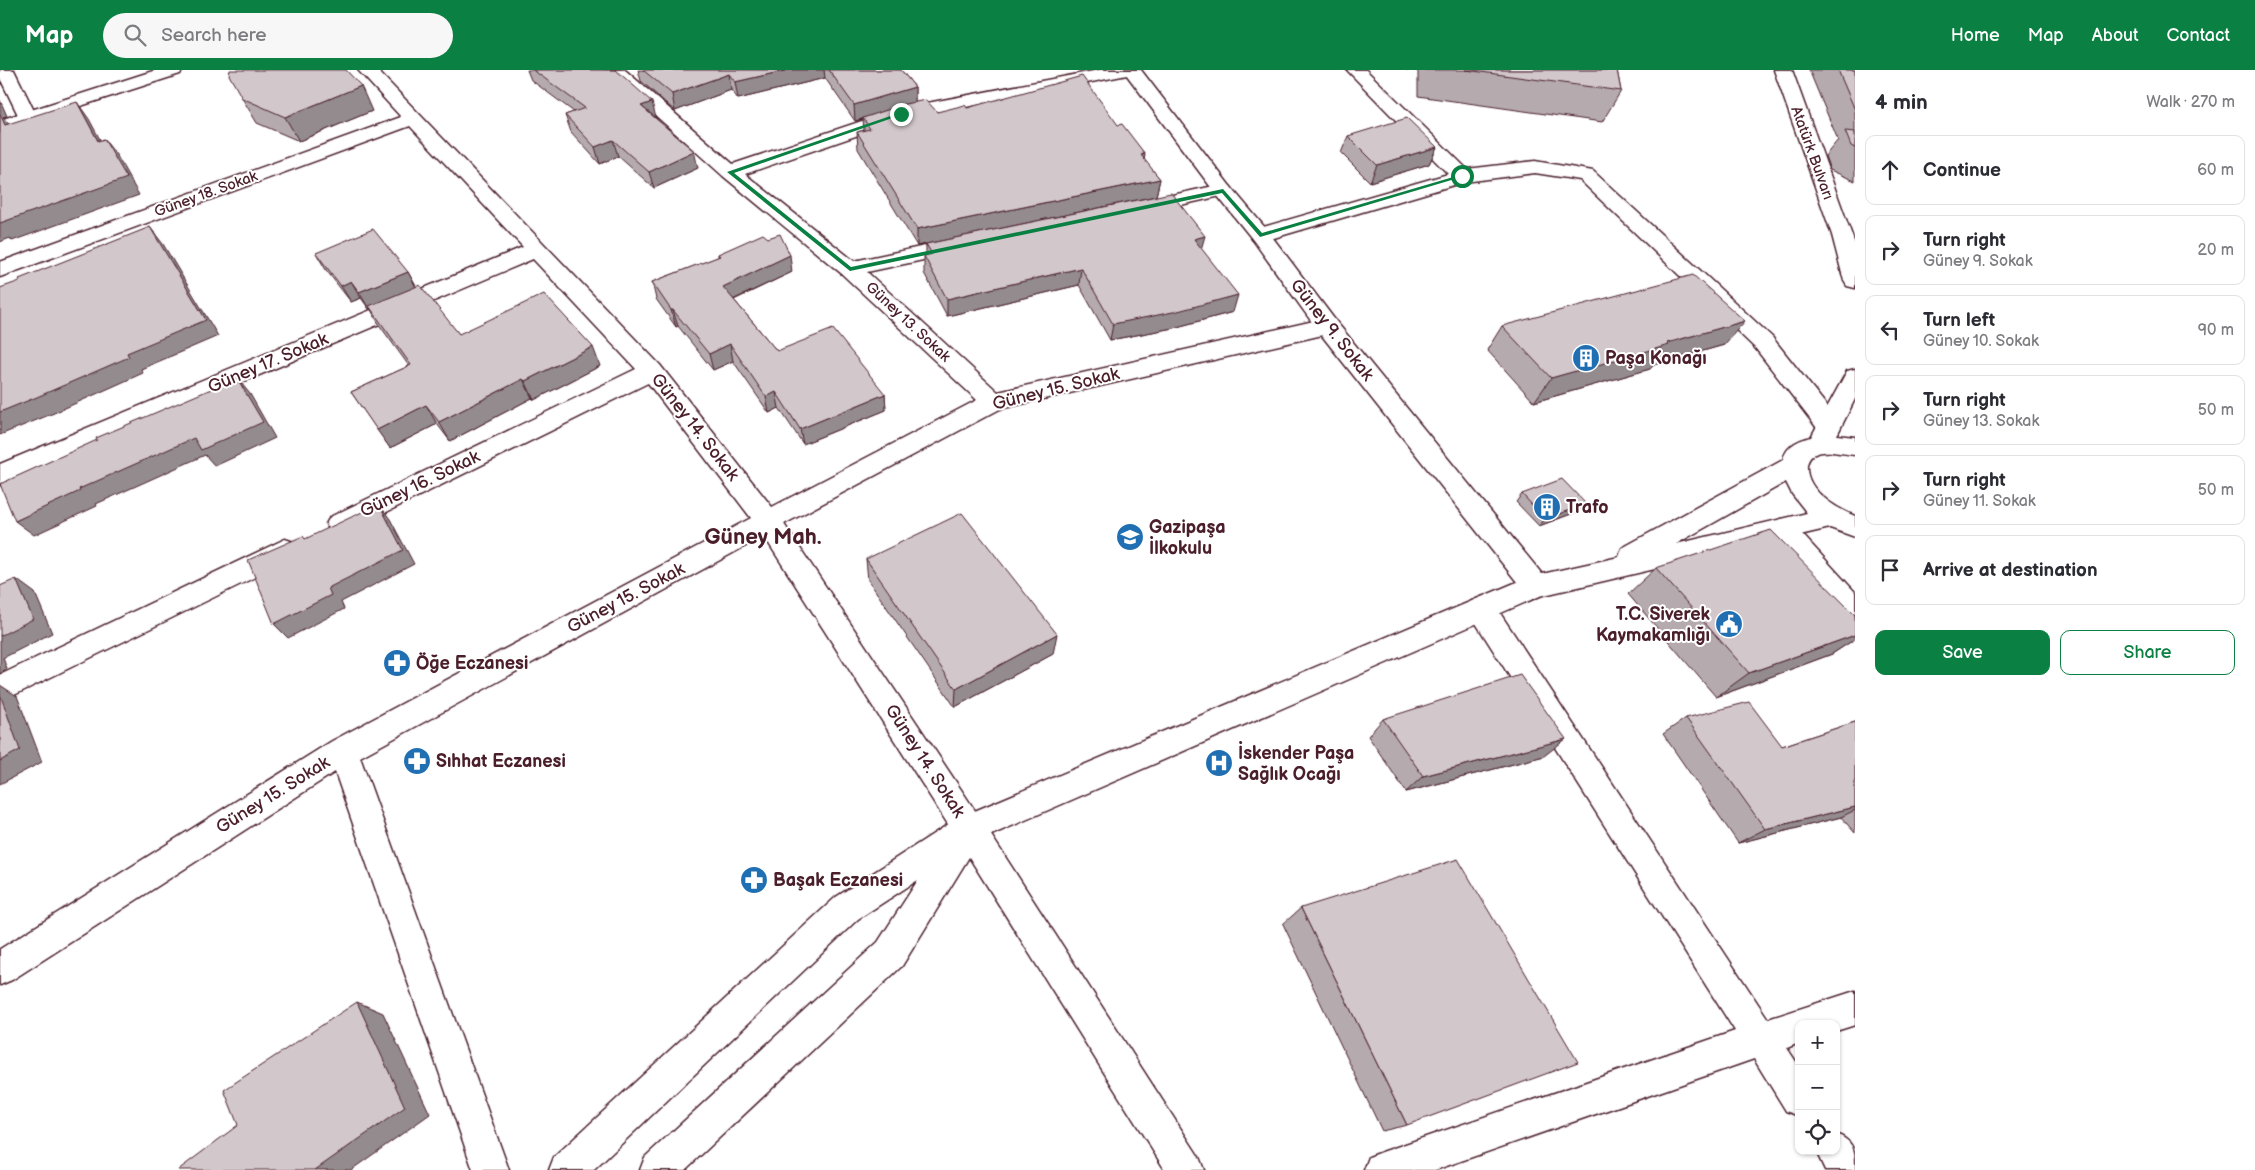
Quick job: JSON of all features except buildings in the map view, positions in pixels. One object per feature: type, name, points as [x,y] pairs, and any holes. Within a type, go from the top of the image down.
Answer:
[{"type":"street","points":[[5,70],[28,117]]},
{"type":"street","points":[[0,126],[174,70]]},
{"type":"street","name":"Güney 14. Sokak","points":[[367,70],[652,371],[768,521],[969,828],[1186,1170]]},
{"type":"street","points":[[730,172],[901,114],[1127,70]]},
{"type":"street","name":"Güney 9. Sokak","points":[[1132,70],[1223,190],[1260,235],[1327,326],[1536,586]]},
{"type":"street","points":[[1356,70],[1462,176]]},
{"type":"street","name":"Atatürk Bulvarı","points":[[1783,70],[1848,235],[1855,281]]},
{"type":"street","name":"Güney 13. Sokak","points":[[626,74],[730,172],[850,269],[994,402]]},
{"type":"street","name":"Güney 18. Sokak","points":[[0,270],[412,119]]},
{"type":"street","points":[[1260,235],[1462,176],[1535,167],[1586,175],[1764,343],[1824,434],[1838,442],[1855,446]]},
{"type":"street","points":[[1118,213],[1223,190]]},
{"type":"street","points":[[850,269],[984,241]]},
{"type":"street","name":"Güney 17. Sokak","points":[[0,475],[536,250]]},
{"type":"street","name":"Güney 15. Sokak","points":[[0,968],[343,751],[768,521],[994,402],[1327,326]]},
{"type":"street","name":"Güney 16. Sokak","points":[[0,689],[652,371]]},
{"type":"street","points":[[1844,522],[1816,506],[1803,493],[1795,480],[1792,467],[1795,456],[1824,434],[1855,377]]},
{"type":"street","points":[[1599,573],[1792,467]]},
{"type":"street","points":[[567,1170],[848,908],[969,828],[1536,586],[1599,573],[1782,529],[1844,522]]},
{"type":"street","points":[[1782,529],[1855,611]]},
{"type":"street","points":[[1482,609],[1795,1092]]},
{"type":"street","points":[[343,751],[491,1170]]},
{"type":"street","points":[[658,1170],[890,954],[969,828]]},
{"type":"street","points":[[1817,1020],[1855,1008]]},
{"type":"street","points":[[1382,1170],[1759,1038],[1795,1027]]},
{"type":"street","points":[[1837,1155],[1847,1170]]},
{"type":"place","name":"Paşa Konağı","points":[[1586,358]]},
{"type":"place","name":"Trafo","points":[[1547,507]]},
{"type":"place","name":"Gazipaşa İlkokulu","points":[[1130,537]]},
{"type":"place","name":"T.C. Siverek Kaymakamlığı","points":[[1729,624]]},
{"type":"place","name":"Öğe Eczanesi","points":[[397,663]]},
{"type":"place","name":"Sıhhat Eczanesi","points":[[417,761]]},
{"type":"place","name":"İskender Paşa Sağlık Ocağı","points":[[1219,763]]},
{"type":"place","name":"Başak Eczanesi","points":[[754,880]]},
{"type":"district","name":"Güney Mah.","points":[[763,537]]},
{"type":"route","points":[[901,114],[730,172],[850,269],[1223,190],[1260,235],[1462,176]]}]
